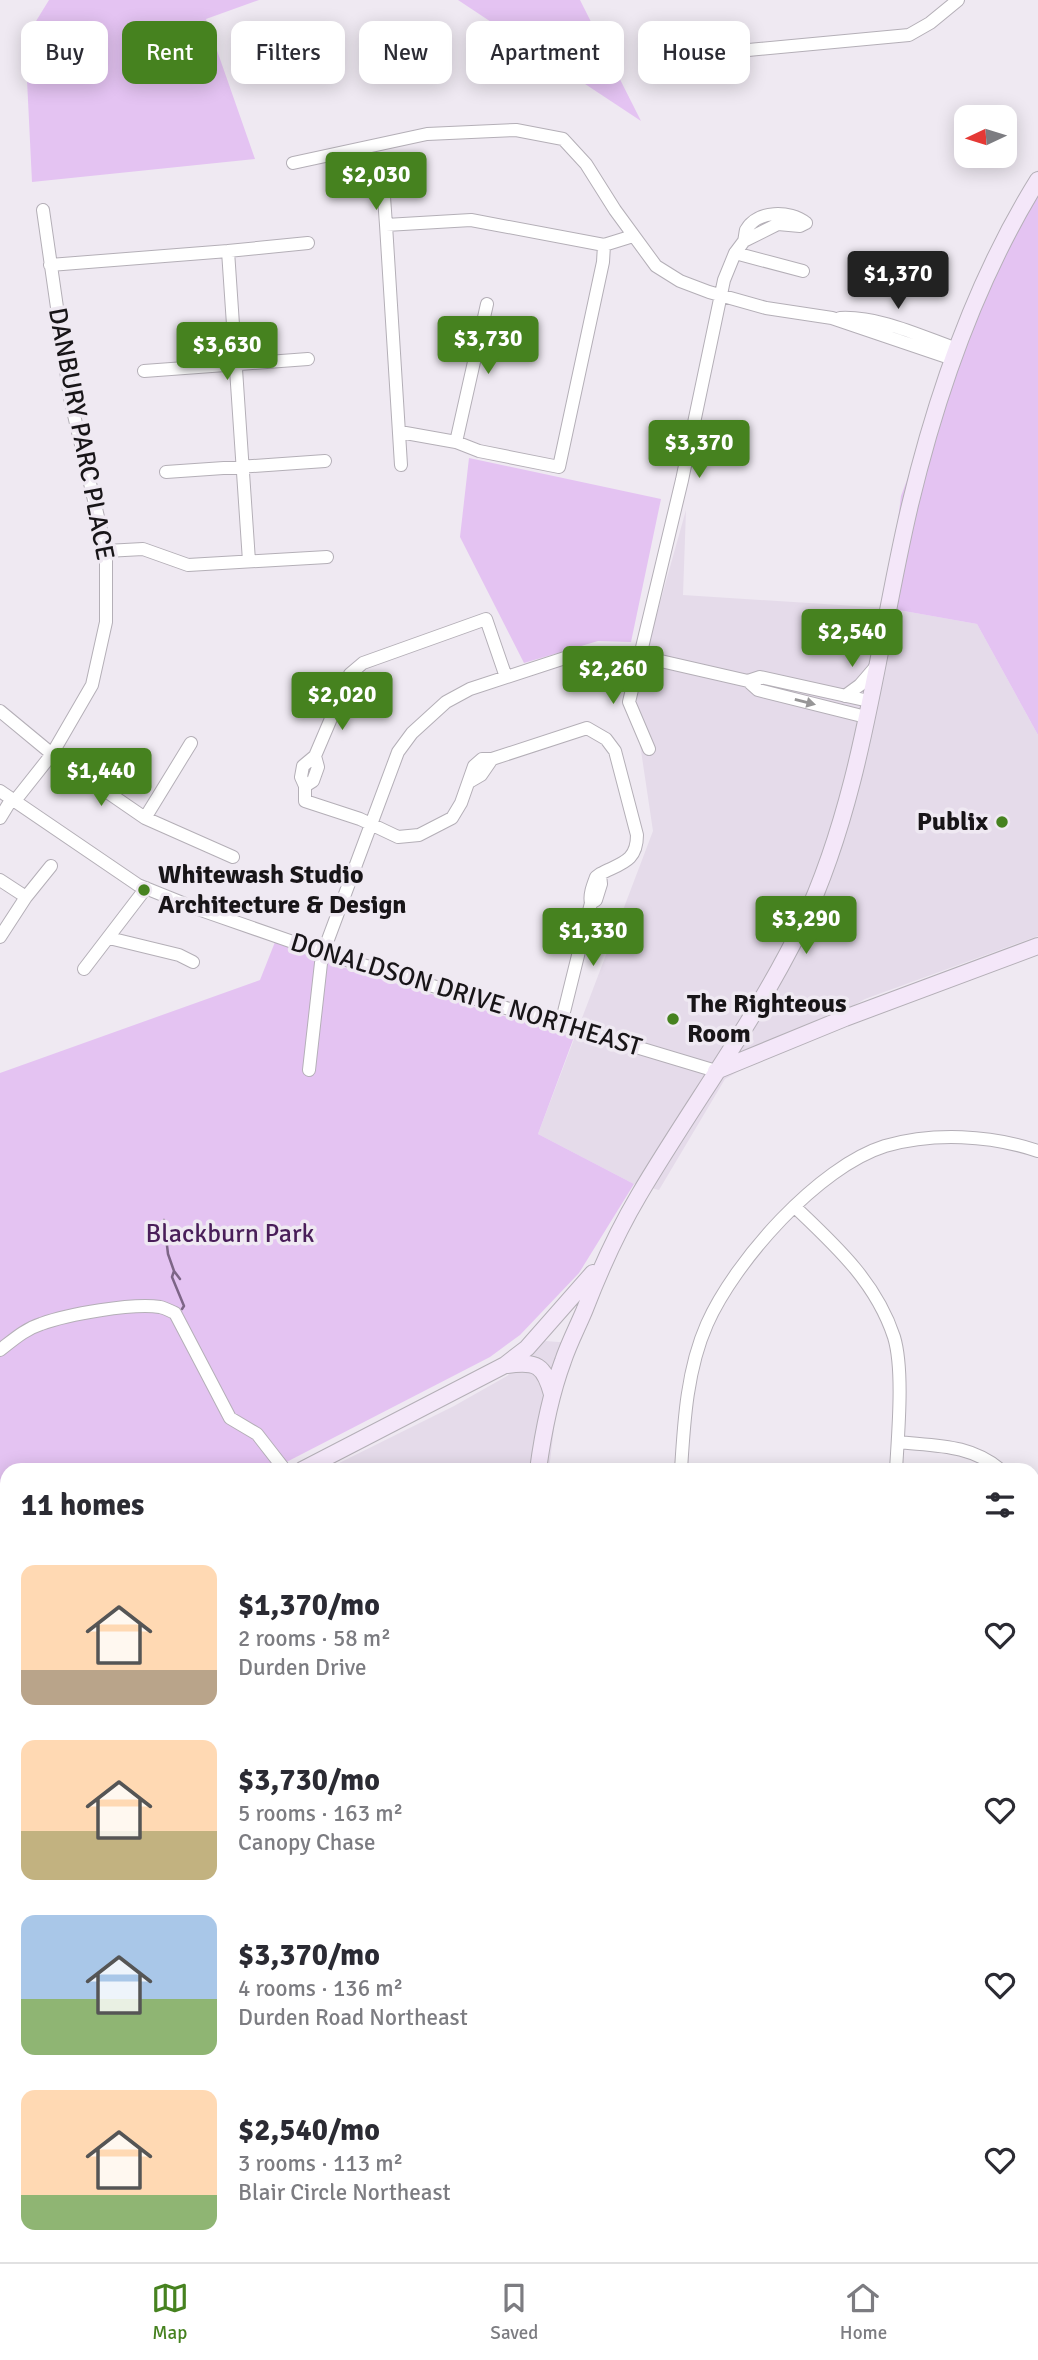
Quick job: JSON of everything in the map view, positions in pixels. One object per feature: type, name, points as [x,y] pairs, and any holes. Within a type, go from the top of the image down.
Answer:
[{"type":"main road","points":[[539,1463],[552,1394],[607,1254],[638,1197],[759,1004],[802,923],[825,867],[842,815],[868,709],[910,506],[955,354],[1013,219],[1038,180]]},
{"type":"main road","points":[[765,1050],[789,1033],[1038,938]]},
{"type":"main road","points":[[716,1071],[857,1014],[1038,946]]},
{"type":"main road","points":[[316,1463],[505,1365],[527,1348],[553,1320],[582,1288],[607,1254]]},
{"type":"main road","points":[[553,1320],[563,1343],[563,1361]]},
{"type":"main road","points":[[505,1365],[535,1364],[545,1373],[552,1394]]},
{"type":"street","points":[[750,50],[909,35],[930,23],[958,0]]},
{"type":"street","points":[[293,163],[427,134],[516,130],[553,136],[563,139],[586,164],[656,266],[680,281],[766,308],[832,318],[855,317],[904,330],[955,354]]},
{"type":"street","points":[[382,169],[401,465]]},
{"type":"street","name":"DANBURY PARC PLACE","points":[[0,818],[52,754],[92,685],[106,622],[106,551],[70,398],[43,210]]},
{"type":"street","points":[[649,749],[629,702],[682,480],[726,273],[734,253],[744,241],[777,219]]},
{"type":"street","points":[[386,225],[471,220],[604,245],[633,236]]},
{"type":"street","points":[[50,265],[308,243]]},
{"type":"street","points":[[400,432],[456,442],[479,451],[559,467],[603,262],[604,245]]},
{"type":"street","points":[[228,251],[249,561]]},
{"type":"street","points":[[734,253],[803,271]]},
{"type":"street","points":[[456,442],[487,304]]},
{"type":"street","points":[[144,371],[308,359]]},
{"type":"street","points":[[166,472],[325,461]]},
{"type":"street","points":[[106,551],[143,550],[188,565],[327,557]]},
{"type":"street","points":[[506,677],[486,619],[363,663],[350,674],[342,687],[314,756],[303,766],[301,777],[306,786],[306,801],[398,837],[419,835],[452,818],[469,782],[481,775],[492,760],[587,728],[606,739],[615,751],[637,835],[637,846],[631,858],[600,874],[602,878],[590,898],[586,933],[561,1024]]},
{"type":"street","points":[[309,1070],[324,954],[398,752],[412,733],[446,702],[470,689],[574,655],[608,653],[639,657],[748,681],[758,690],[868,709]]},
{"type":"street","points":[[845,696],[860,685],[878,664]]},
{"type":"street","points":[[748,681],[760,677],[845,696],[868,709]]},
{"type":"street","points":[[0,711],[52,754],[145,818],[233,857]]},
{"type":"street","points":[[145,818],[191,743]]},
{"type":"street","name":"DONALDSON DRIVE NORTHEAST","points":[[0,791],[146,888],[245,927],[324,954],[716,1071]]},
{"type":"street","points":[[0,937],[26,897],[51,866]]},
{"type":"street","points":[[0,880],[26,897]]},
{"type":"street","points":[[84,969],[146,888]]},
{"type":"street","points":[[109,937],[178,955],[193,962]]},
{"type":"street","points":[[681,1463],[684,1417],[693,1367],[708,1324],[746,1262],[795,1206],[852,1162],[882,1147],[910,1140],[950,1137],[991,1140],[1038,1151]]},
{"type":"street","points":[[795,1206],[850,1261],[884,1314],[894,1339],[899,1369],[896,1463]]},
{"type":"street","points":[[0,1350],[22,1333],[64,1317],[111,1309],[162,1307],[175,1313],[230,1418],[257,1434],[280,1463]]},
{"type":"street","points":[[898,1442],[971,1451],[993,1463]]},
{"type":"shaded area","points":[[686,510],[683,595],[887,608],[977,624],[1038,735],[1038,936],[865,999],[725,1079],[659,1190],[634,1184],[538,1134],[653,831],[640,744],[629,713]]},
{"type":"shaded area","points":[[545,1341],[572,1343],[559,1387],[550,1463],[339,1463],[454,1406],[507,1376]]},
{"type":"green space","points":[[49,0],[259,0],[206,19],[207,21],[122,21],[122,84],[217,84],[217,50],[255,159],[32,182],[27,84],[108,84],[108,21],[36,21]]},
{"type":"green space","points":[[458,0],[580,0],[591,21],[490,21]]},
{"type":"green space","points":[[585,84],[622,84],[641,121]]},
{"type":"green space","points":[[1038,170],[1038,735],[977,624],[887,608],[901,496],[999,234]]},
{"type":"green space","points":[[469,458],[661,499],[631,642],[598,641],[524,663],[460,537]]},
{"type":"green space","name":"Blackburn Park","points":[[275,942],[342,967],[574,1037],[538,1134],[634,1184],[579,1273],[520,1335],[490,1357],[285,1463],[0,1463],[0,1073],[260,980]]},
{"type":"waterway","points":[[164,1220],[168,1254],[174,1271],[172,1277],[184,1306],[182,1309]]},
{"type":"waterway","points":[[174,1271],[180,1279]]},
{"type":"place","name":"Publix","points":[[1002,822]]},
{"type":"place","name":"Whitewash Studio Architecture & Design","points":[[144,890]]},
{"type":"place","name":"The Righteous Room","points":[[673,1019]]}]
